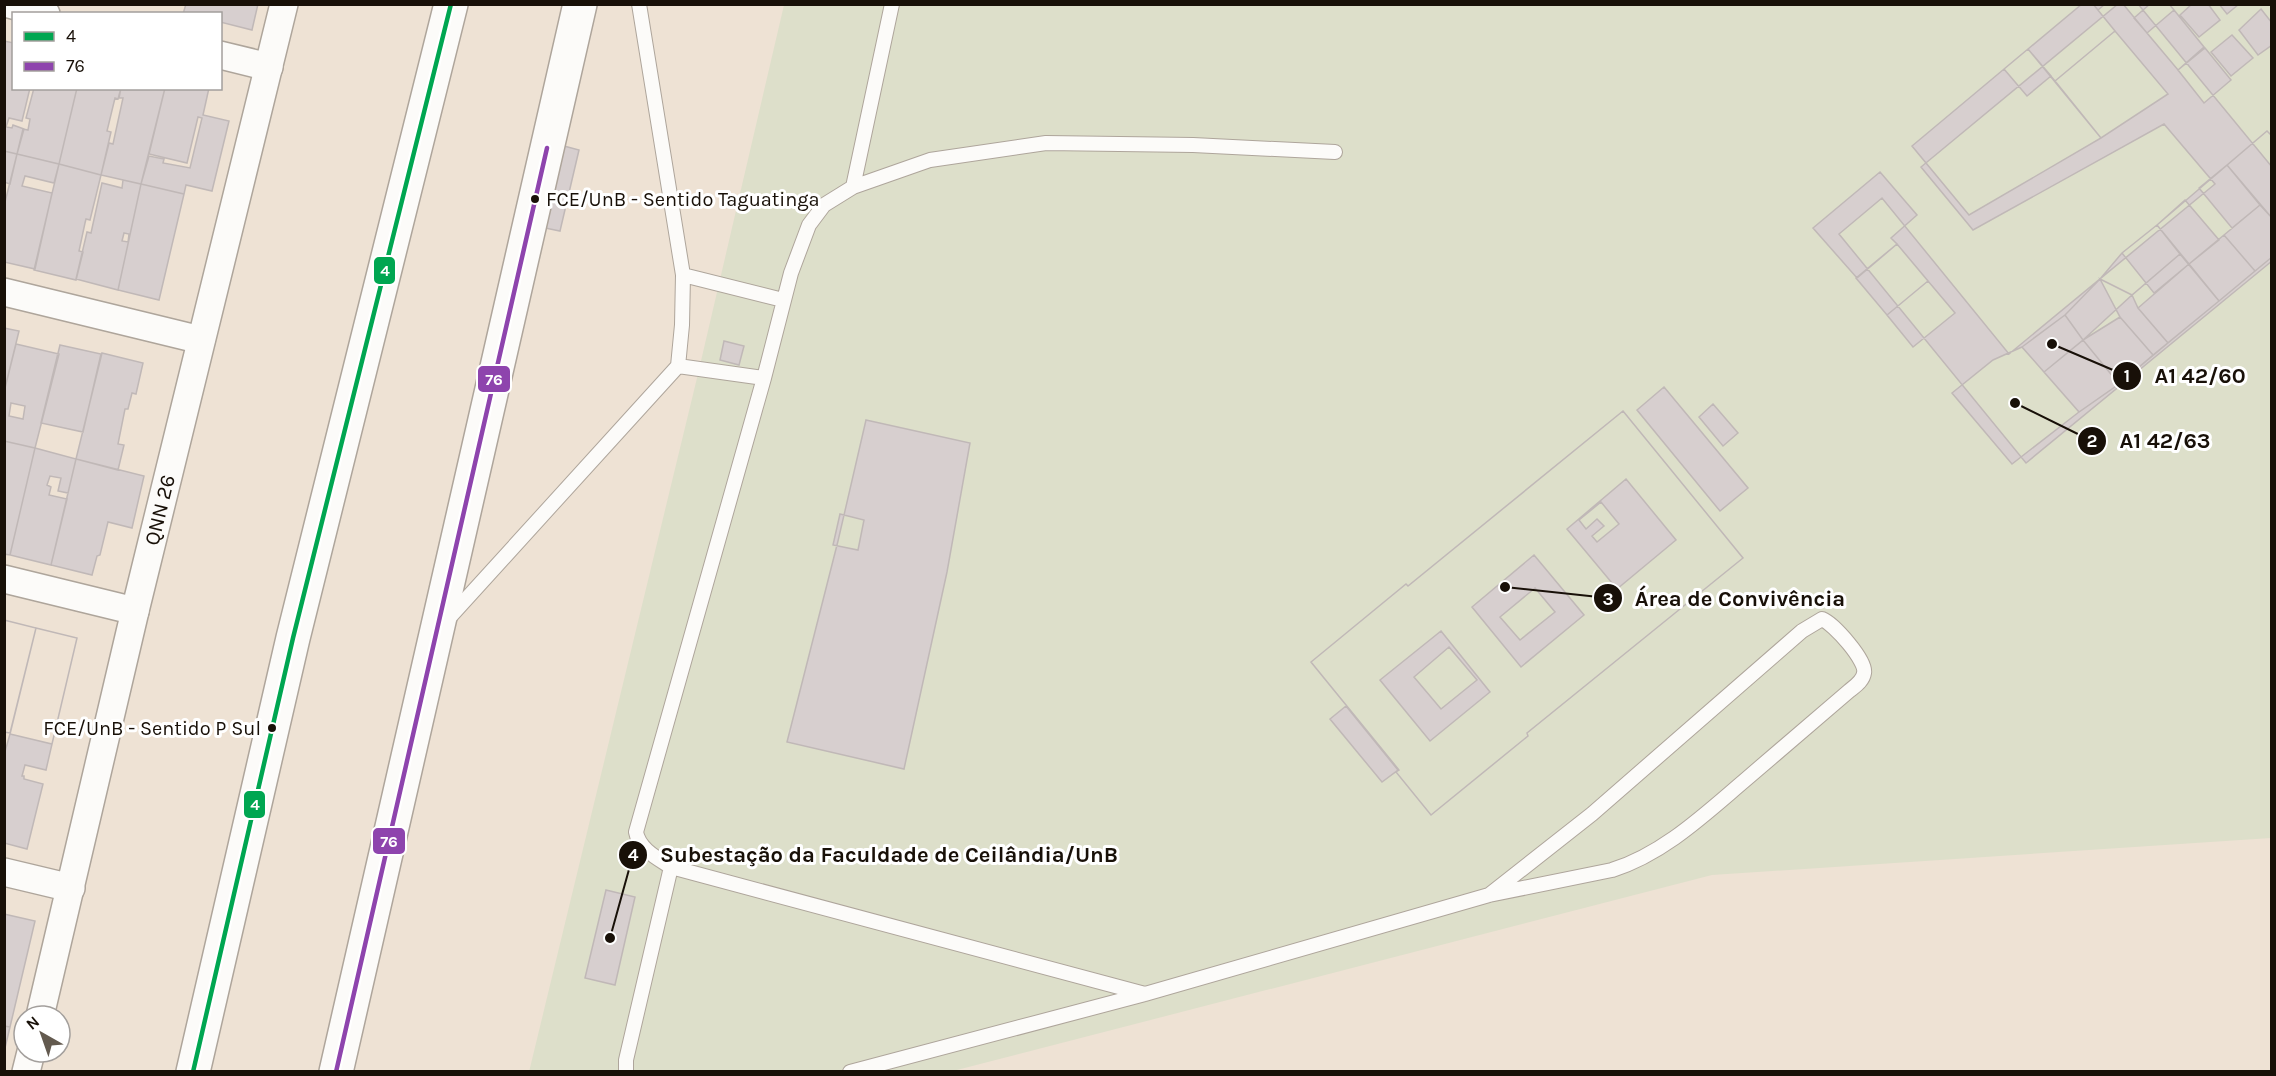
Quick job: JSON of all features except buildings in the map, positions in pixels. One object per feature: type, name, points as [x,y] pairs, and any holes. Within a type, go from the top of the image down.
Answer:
[{"type":"main road","points":[[193,1071],[293,638],[451,4]]},
{"type":"main road","points":[[336,1071],[580,4]]},
{"type":"street","points":[[9,4],[39,12]]},
{"type":"street","name":"QNN 26","points":[[43,1004],[135,611],[284,4]]},
{"type":"street","points":[[222,56],[269,67]]},
{"type":"street","points":[[4,292],[201,340]]},
{"type":"street","points":[[4,579],[135,611]]},
{"type":"street","points":[[4,872],[71,888]]},
{"type":"lane","points":[[438,630],[678,366],[683,275],[639,4]]},
{"type":"lane","points":[[853,187],[892,4]]},
{"type":"lane","points":[[1145,994],[671,867],[647,851],[639,841],[636,832],[764,378],[799,245],[809,225],[824,205],[853,187],[930,160],[1046,143],[1193,145],[1335,152]]},
{"type":"lane","points":[[683,275],[783,300]]},
{"type":"lane","points":[[678,366],[764,378]]},
{"type":"lane","points":[[850,1071],[1145,994],[1489,895],[1612,870],[1651,855],[1713,808],[1862,680],[1865,672],[1863,662],[1830,622],[1822,619],[1802,631],[1592,814],[1489,895]]},
{"type":"lane","points":[[626,1071],[626,1060],[671,867]]},
{"type":"green space","points":[[784,5],[2271,5],[2271,838],[1712,875],[953,1071],[529,1072],[697,378]]},
{"type":"transit line","name":"4","points":[[193,1072],[293,638],[451,4]]},
{"type":"transit line","name":"76","points":[[336,1072],[547,148]]},
{"type":"place","name":"FCE/UnB - Sentido Taguatinga","points":[[535,199]]},
{"type":"place","name":"A1 42/60","points":[[2052,344]]},
{"type":"place","name":"A1 42/63","points":[[2015,403]]},
{"type":"place","name":"Área de Convivência","points":[[1505,587]]},
{"type":"place","name":"FCE/UnB - Sentido P Sul","points":[[272,728]]},
{"type":"place","name":"Subestação da Faculdade de Ceilândia/UnB","points":[[610,938]]}]
